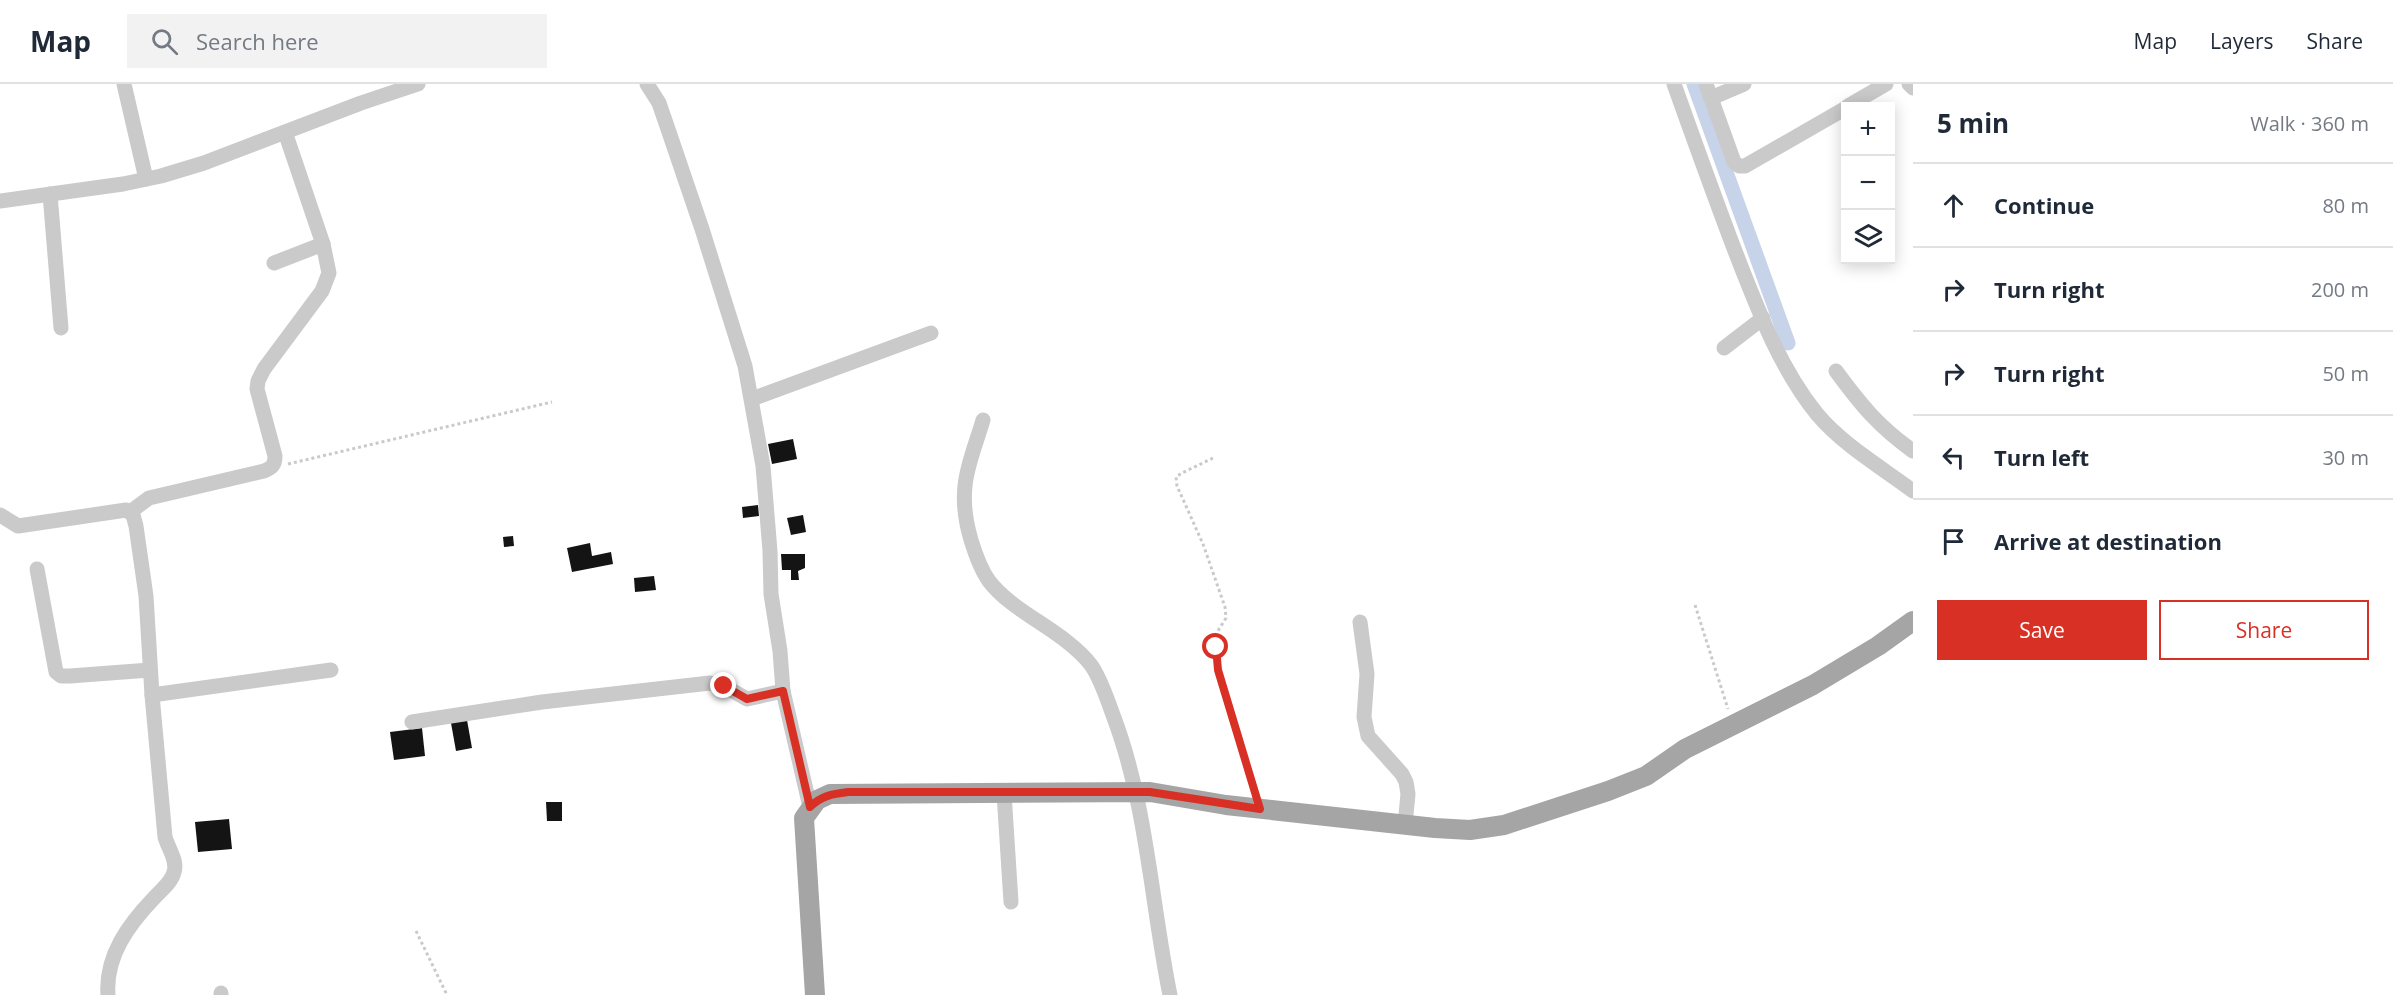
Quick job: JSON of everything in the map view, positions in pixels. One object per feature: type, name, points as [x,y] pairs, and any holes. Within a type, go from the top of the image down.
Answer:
[{"type":"main road","points":[[815,995],[804,818],[817,800],[830,794],[848,792],[1159,793],[1260,809],[1405,825],[1470,830],[1504,825],[1646,776],[1685,749],[1813,685],[1878,646],[1913,621]]},
{"type":"street","points":[[124,84],[147,179]]},
{"type":"street","points":[[0,201],[147,179],[204,163],[418,84]]},
{"type":"street","points":[[648,84],[659,103],[702,228],[745,366],[763,466],[771,594],[780,651],[783,691],[810,807]]},
{"type":"street","points":[[1674,84],[1747,282],[1779,355],[1816,413],[1846,442],[1913,490]]},
{"type":"street","points":[[1744,84],[1708,91],[1734,162],[1739,166],[1745,166],[1795,139],[1841,111]]},
{"type":"street","points":[[1855,102],[1886,84]]},
{"type":"street","points":[[1909,84],[1913,88]]},
{"type":"street","points":[[0,515],[18,526],[118,511],[130,512],[149,498],[272,468],[275,456],[256,389],[258,381],[327,282],[329,273],[323,244],[285,132]]},
{"type":"street","points":[[50,194],[61,328]]},
{"type":"street","points":[[274,263],[323,244]]},
{"type":"street","points":[[1724,348],[1763,318]]},
{"type":"street","points":[[752,399],[931,333]]},
{"type":"street","points":[[1836,371],[1864,409],[1884,430],[1913,452]]},
{"type":"street","points":[[983,420],[965,484],[967,526],[975,553],[989,580],[1003,596],[1079,652],[1092,666],[1114,716],[1136,792],[1170,995]]},
{"type":"street","points":[[108,995],[109,970],[117,946],[136,917],[171,880],[175,871],[173,857],[165,837],[150,670],[146,596],[136,526],[130,512]]},
{"type":"street","points":[[37,569],[56,672],[61,676],[70,676],[150,670]]},
{"type":"street","points":[[1360,621],[1367,674],[1364,717],[1368,736],[1402,774],[1406,782],[1405,825]]},
{"type":"street","points":[[152,695],[331,670]]},
{"type":"street","points":[[412,722],[542,702],[710,683],[724,686],[747,699],[783,691]]},
{"type":"street","points":[[1004,793],[1011,902]]},
{"type":"path","points":[[272,468],[552,402]]},
{"type":"path","points":[[1213,458],[1176,477],[1177,486],[1203,544],[1225,607],[1226,618],[1216,634],[1218,670],[1260,809]]},
{"type":"path","points":[[1695,604],[1733,724]]},
{"type":"path","points":[[416,931],[447,995]]},
{"type":"building","points":[[793,439],[797,459],[772,464],[768,444]]},
{"type":"building","points":[[758,505],[759,516],[743,518],[742,507]]},
{"type":"building","points":[[803,515],[806,532],[791,535],[787,518]]},
{"type":"building","points":[[513,536],[514,546],[504,547],[503,537]]},
{"type":"building","points":[[590,543],[592,556],[611,552],[613,564],[572,572],[567,548]]},
{"type":"building","points":[[781,554],[805,554],[805,568],[798,571],[799,580],[791,580],[791,570],[782,570]]},
{"type":"building","points":[[654,576],[656,590],[635,592],[634,578]]},
{"type":"building","points":[[467,720],[472,748],[456,751],[451,723]]},
{"type":"building","points":[[422,728],[425,756],[394,760],[390,732]]},
{"type":"building","points":[[546,802],[562,802],[562,821],[547,821]]},
{"type":"building","points":[[229,819],[232,849],[198,852],[195,822]]},
{"type":"waterway","points":[[1694,84],[1788,343]]},
{"type":"route","points":[[724,686],[737,696],[747,699],[783,691],[810,807],[817,800],[830,794],[848,792],[1150,792],[1260,809],[1218,670],[1216,647]]}]
